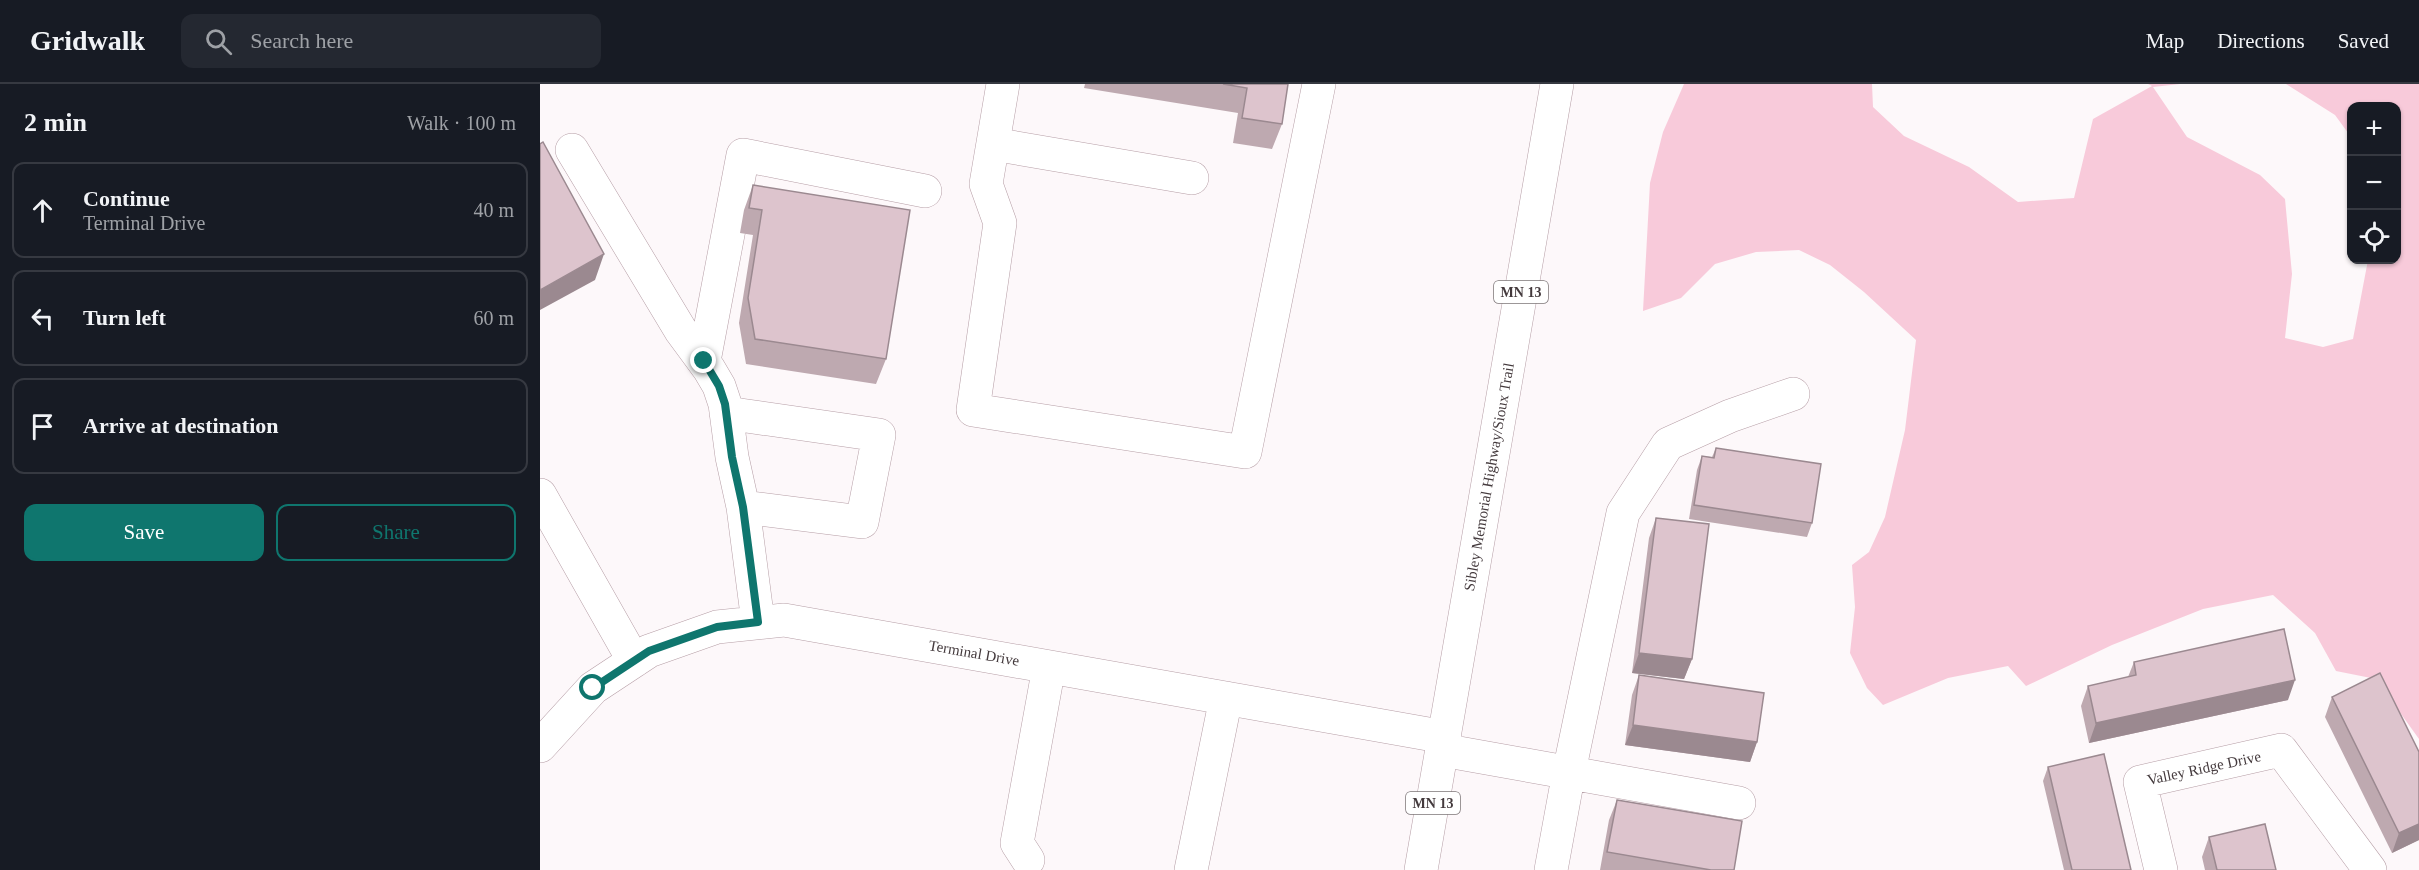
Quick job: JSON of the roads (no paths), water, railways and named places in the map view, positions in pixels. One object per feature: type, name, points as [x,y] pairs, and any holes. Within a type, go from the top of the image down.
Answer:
[{"type":"main road","points":[[1003,84],[986,184],[1000,223],[973,410],[1245,452],[1319,84]]},
{"type":"main road","name":"Sibley Memorial Highway/Sioux Trail","points":[[1421,870],[1557,84]]},
{"type":"main road","points":[[993,144],[1192,178]]},
{"type":"main road","points":[[572,150],[681,331],[704,361],[719,386],[743,507],[758,622]]},
{"type":"main road","points":[[704,361],[743,155],[925,191]]},
{"type":"main road","points":[[1551,870],[1623,513],[1668,444],[1730,416],[1793,394]]},
{"type":"main road","points":[[726,413],[879,435],[862,522],[743,507]]},
{"type":"main road","points":[[540,495],[634,661]]},
{"type":"main road","name":"Terminal Drive","points":[[542,737],[593,688],[649,651],[717,627],[784,620],[1226,698],[1569,772],[1739,803]]},
{"type":"main road","points":[[1028,860],[1017,843],[1049,667]]},
{"type":"main road","points":[[1191,870],[1226,698]]},
{"type":"main road","name":"Valley Ridge Drive","points":[[2161,870],[2140,782],[2281,750],[2370,870]]}]
